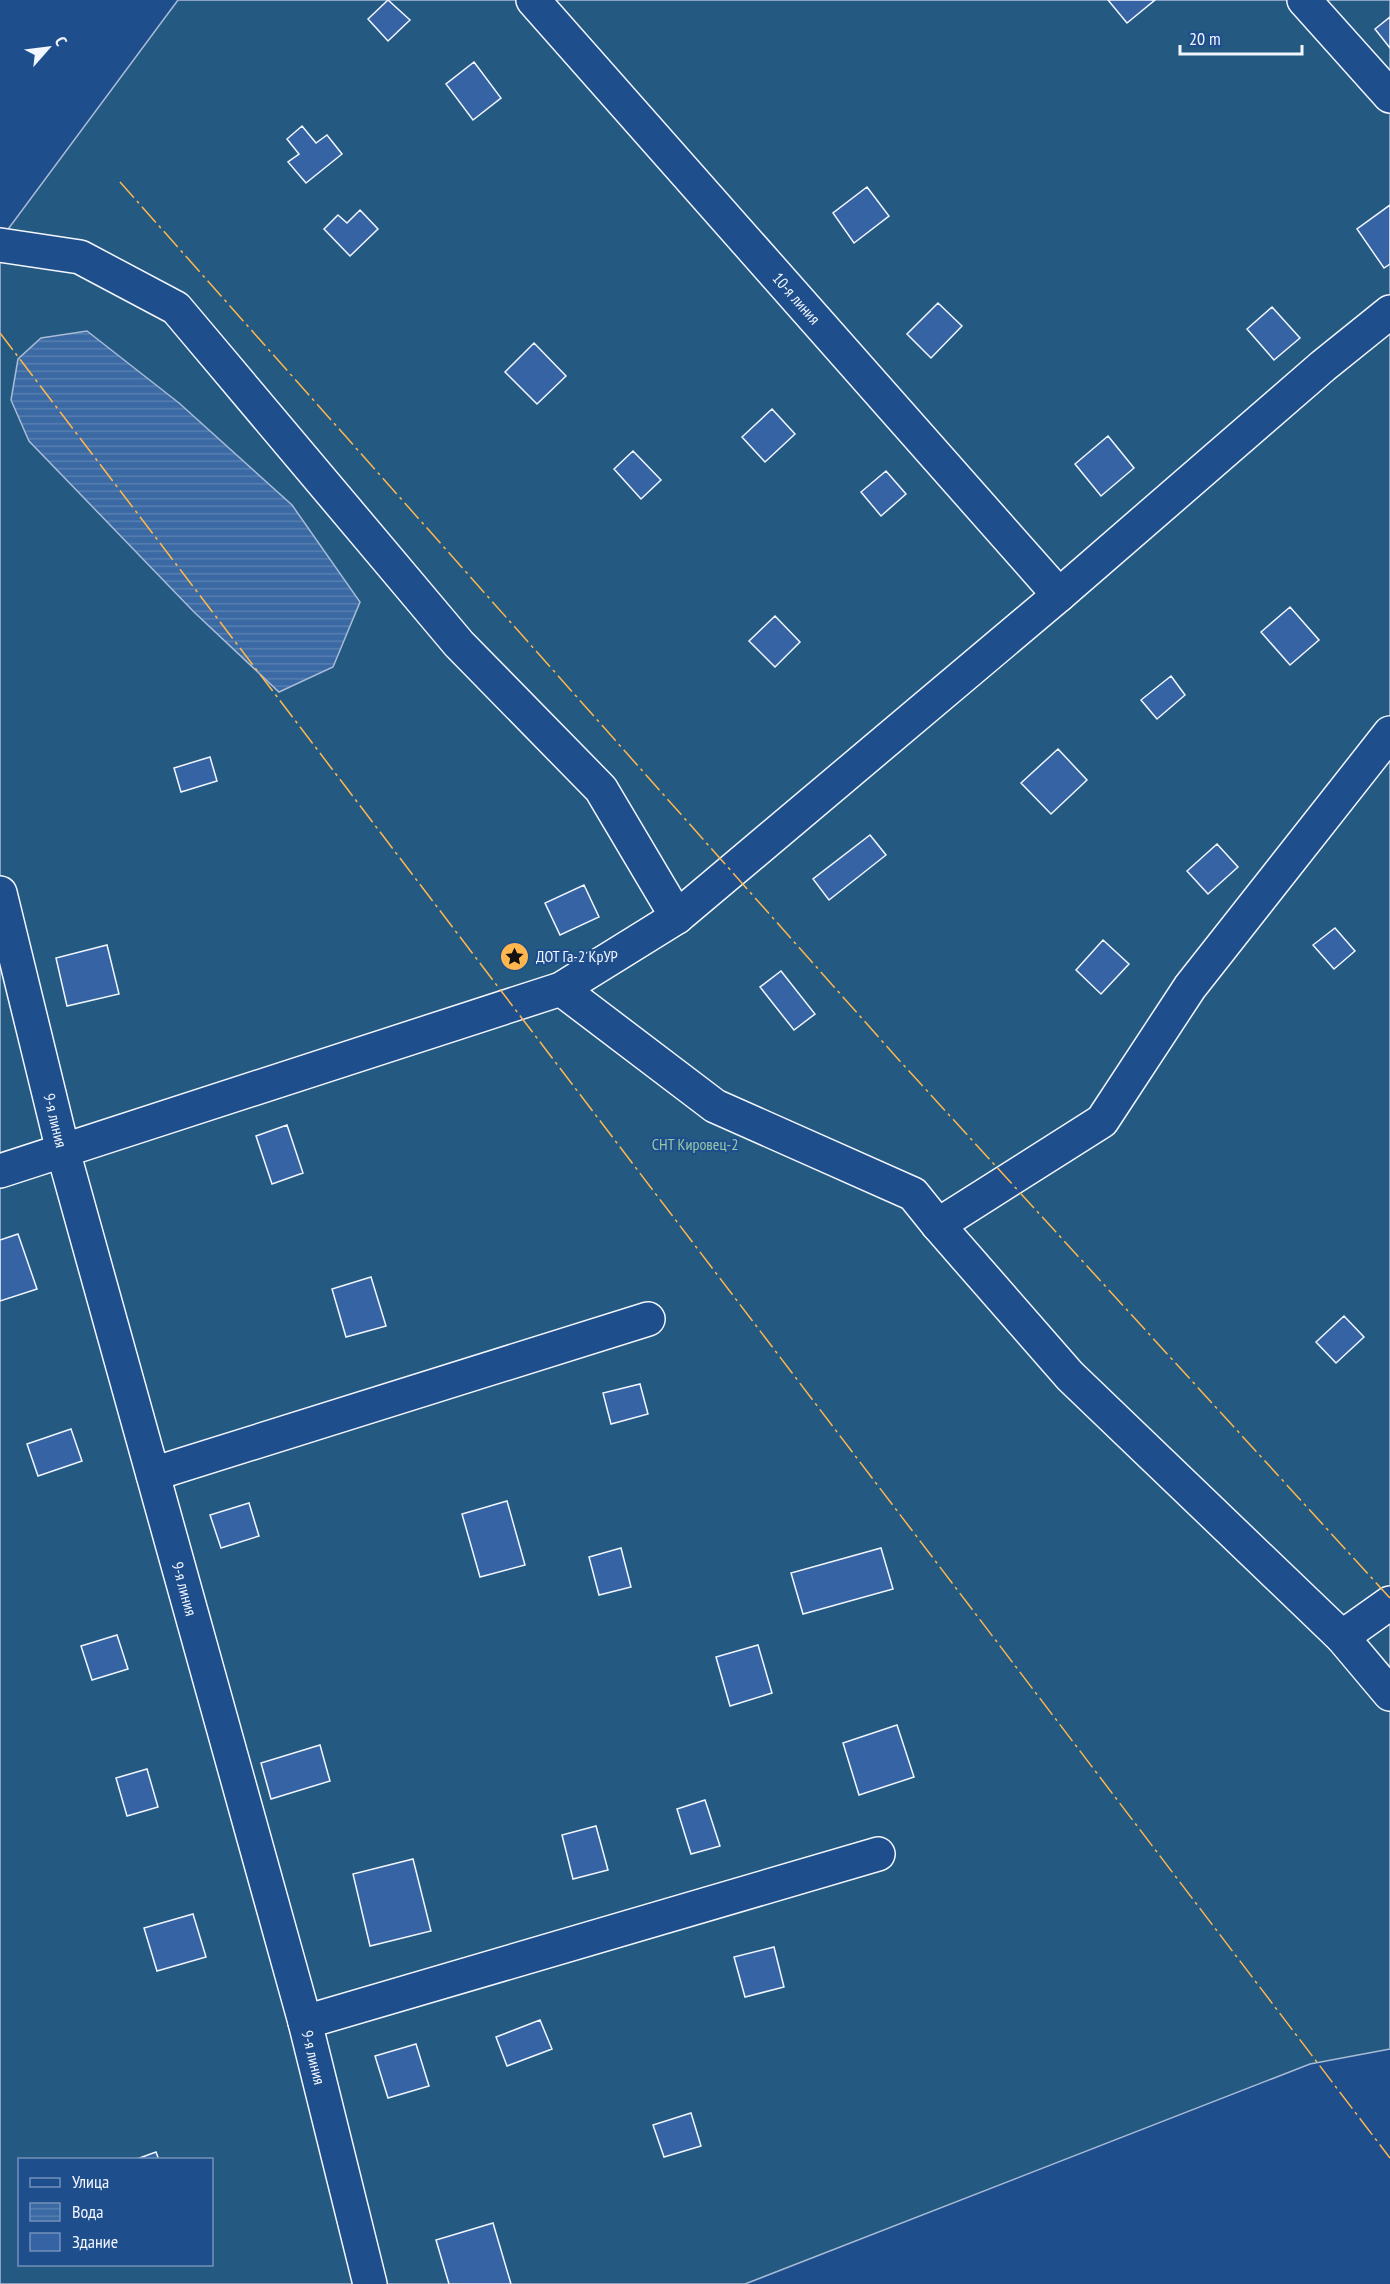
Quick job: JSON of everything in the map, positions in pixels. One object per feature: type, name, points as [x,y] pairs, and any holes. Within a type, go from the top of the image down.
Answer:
[{"type":"street","name":"10-я линия","points":[[533,0],[1059,596]]},
{"type":"street","points":[[1304,0],[1390,96]]},
{"type":"street","points":[[0,245],[80,257],[176,308],[459,644],[601,789],[677,917]]},
{"type":"street","points":[[0,1171],[561,990],[677,917],[1059,596],[1323,366],[1390,312]]},
{"type":"street","points":[[938,1225],[1102,1121],[1190,987],[1390,733]]},
{"type":"street","name":"9-я линия","points":[[0,893],[63,1150],[305,2022],[370,2284]]},
{"type":"street","points":[[561,990],[715,1106],[913,1194],[1070,1376],[1342,1637],[1390,1694]]},
{"type":"street","points":[[153,1474],[648,1319]]},
{"type":"street","points":[[1342,1637],[1390,1603]]},
{"type":"street","points":[[305,2022],[878,1854]]},
{"type":"green space","name":"СНТ Кировец-2","points":[[178,0],[1390,0],[1390,2049],[1310,2064],[745,2284],[0,2284],[0,240]]},
{"type":"water","points":[[87,331],[179,403],[292,505],[360,602],[333,667],[279,692],[194,612],[29,441],[11,400],[18,359],[41,338]]},
{"type":"building","points":[[388,0],[410,20],[388,41],[368,19]]},
{"type":"building","points":[[1108,0],[1155,0],[1127,23]]},
{"type":"building","points":[[1390,17],[1390,48],[1375,29]]},
{"type":"building","points":[[474,62],[501,98],[473,120],[446,84]]},
{"type":"building","points":[[302,126],[316,143],[327,135],[342,154],[306,183],[288,162],[299,154],[287,139]]},
{"type":"building","points":[[867,187],[889,216],[854,243],[833,213]]},
{"type":"building","points":[[1390,205],[1390,264],[1384,268],[1357,229]]},
{"type":"building","points":[[360,210],[378,229],[350,256],[324,229],[338,215],[347,223]]},
{"type":"building","points":[[938,303],[962,326],[931,358],[907,334]]},
{"type":"building","points":[[1272,307],[1300,338],[1274,360],[1247,329]]},
{"type":"building","points":[[534,343],[566,376],[537,404],[505,372]]},
{"type":"building","points":[[772,409],[795,434],[765,462],[742,437]]},
{"type":"building","points":[[1108,436],[1134,468],[1101,496],[1075,464]]},
{"type":"building","points":[[633,451],[661,480],[641,499],[614,469]]},
{"type":"building","points":[[886,471],[906,494],[881,516],[861,492]]},
{"type":"building","points":[[1290,607],[1319,640],[1290,665],[1261,632]]},
{"type":"building","points":[[775,616],[800,642],[775,667],[749,641]]},
{"type":"building","points":[[1171,676],[1185,695],[1157,719],[1141,700]]},
{"type":"building","points":[[1058,749],[1087,780],[1051,814],[1021,783]]},
{"type":"building","points":[[210,757],[217,781],[181,792],[174,768]]},
{"type":"building","points":[[870,835],[886,855],[829,900],[813,879]]},
{"type":"building","points":[[1217,844],[1238,867],[1208,894],[1187,871]]},
{"type":"building","points":[[584,885],[599,917],[560,935],[545,903]]},
{"type":"building","points":[[1335,928],[1355,951],[1334,969],[1313,945]]},
{"type":"building","points":[[1103,940],[1129,964],[1101,994],[1076,970]]},
{"type":"building","points":[[107,945],[119,994],[67,1006],[56,958]]},
{"type":"building","points":[[781,971],[815,1014],[794,1030],[760,987]]},
{"type":"building","points":[[287,1125],[303,1173],[272,1184],[256,1136]]},
{"type":"building","points":[[18,1234],[37,1289],[0,1301],[0,1240]]},
{"type":"building","points":[[371,1277],[386,1326],[346,1337],[332,1289]]},
{"type":"building","points":[[1344,1316],[1364,1337],[1336,1363],[1316,1342]]},
{"type":"building","points":[[640,1384],[648,1414],[611,1424],[603,1393]]},
{"type":"building","points":[[71,1429],[82,1461],[38,1476],[27,1444]]},
{"type":"building","points":[[507,1501],[525,1565],[480,1577],[462,1514]]},
{"type":"building","points":[[249,1503],[259,1536],[221,1548],[210,1515]]},
{"type":"building","points":[[621,1548],[631,1587],[599,1595],[589,1557]]},
{"type":"building","points":[[881,1548],[893,1589],[803,1614],[791,1573]]},
{"type":"building","points":[[117,1635],[128,1669],[92,1680],[81,1646]]},
{"type":"building","points":[[758,1645],[772,1693],[730,1706],[716,1657]]},
{"type":"building","points":[[897,1725],[914,1777],[859,1795],[843,1743]]},
{"type":"building","points":[[320,1745],[330,1781],[271,1799],[261,1763]]},
{"type":"building","points":[[147,1769],[158,1807],[127,1816],[116,1778]]},
{"type":"building","points":[[705,1800],[720,1846],[691,1854],[677,1809]]},
{"type":"building","points":[[596,1826],[608,1870],[573,1879],[562,1835]]},
{"type":"building","points":[[413,1859],[431,1931],[370,1946],[353,1874]]},
{"type":"building","points":[[193,1914],[206,1957],[157,1971],[144,1928]]},
{"type":"building","points":[[774,1947],[784,1987],[745,1997],[734,1957]]},
{"type":"building","points":[[540,2020],[552,2049],[507,2066],[496,2037]]},
{"type":"building","points":[[416,2044],[429,2086],[388,2098],[375,2056]]},
{"type":"building","points":[[691,2113],[701,2146],[664,2157],[653,2125]]},
{"type":"building","points":[[156,2152],[158,2158],[140,2158]]},
{"type":"building","points":[[493,2223],[511,2284],[449,2284],[436,2240]]},
{"type":"power","points":[[120,182],[898,1059],[1390,1598]]},
{"type":"power","points":[[0,333],[1390,2158]]},
{"type":"place","name":"ДОТ Га-2 КрУР","points":[[515,956]]}]
